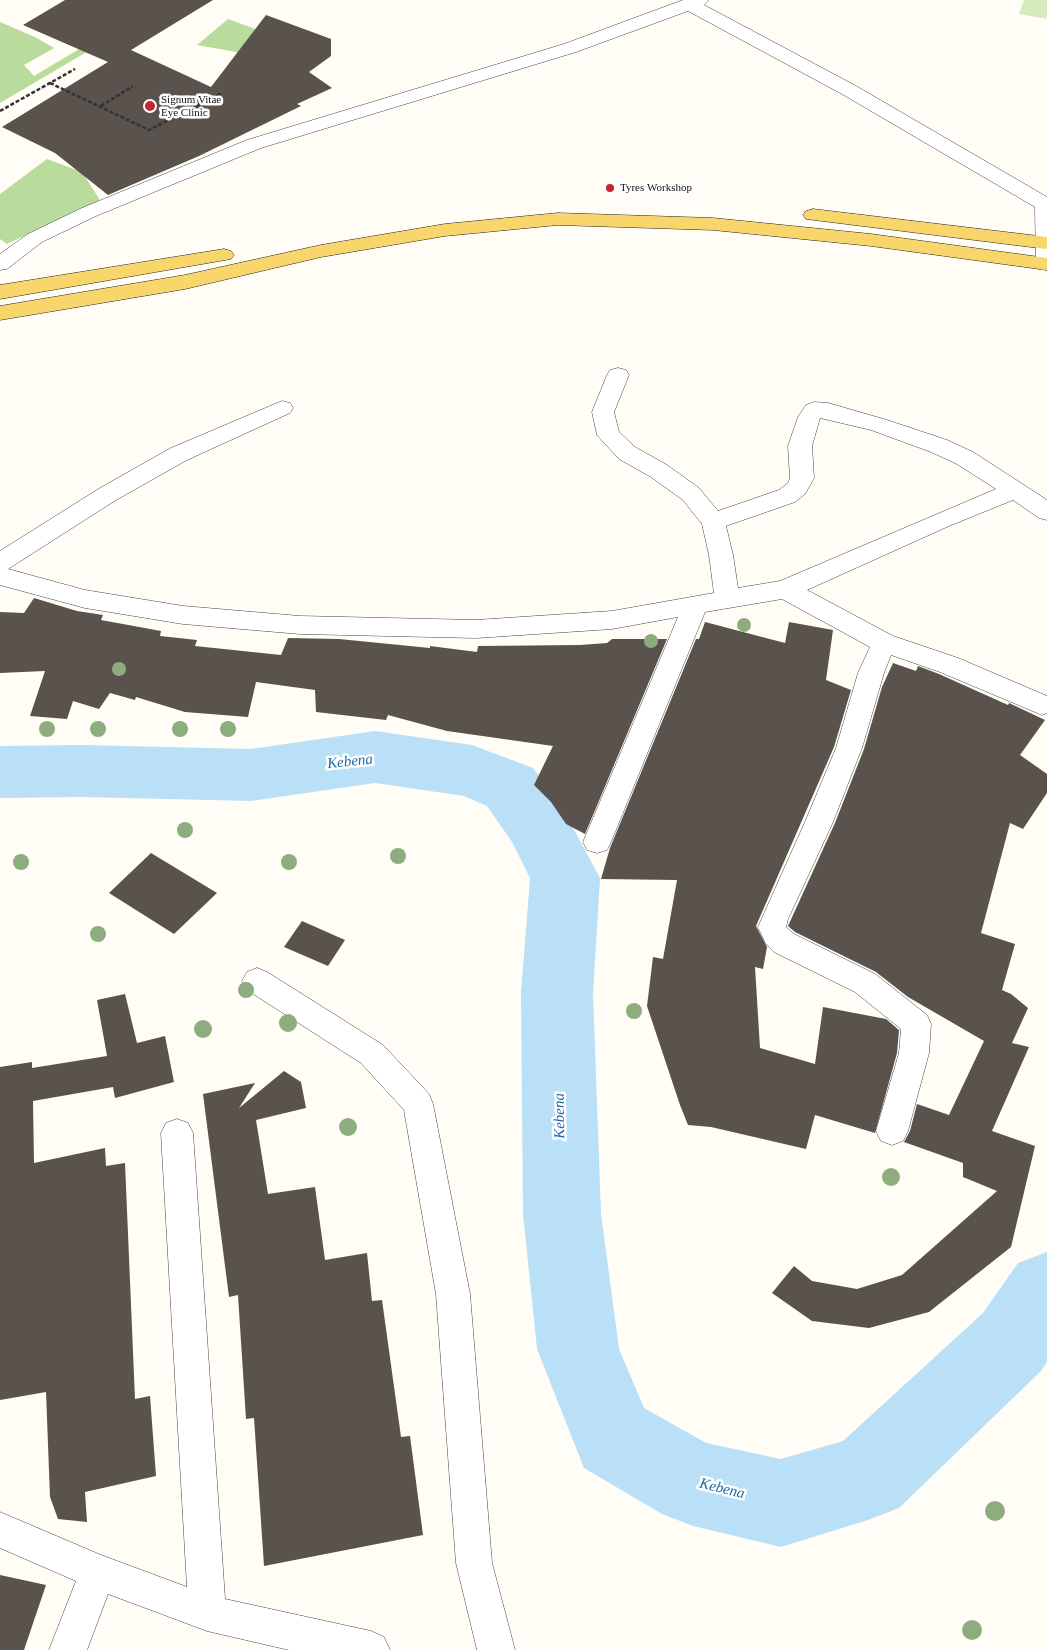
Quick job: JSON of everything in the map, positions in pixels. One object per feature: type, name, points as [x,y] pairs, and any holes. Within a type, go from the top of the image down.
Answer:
[{"type":"main road","points":[[0,313],[394,222],[542,203],[611,202],[699,205],[856,220],[1046,243]]},
{"type":"main road","points":[[0,292],[182,272],[445,230],[558,219],[713,224],[871,240],[1047,264]]},
{"type":"street","points":[[0,264],[36,238],[89,212],[254,144],[570,48],[695,2],[1046,205],[1047,264]]},
{"type":"street","points":[[618,375],[602,412],[608,435],[627,453],[659,471],[692,494],[713,522],[721,555],[727,599]]},
{"type":"street","points":[[0,563],[108,494],[179,454],[282,408]]},
{"type":"street","points":[[713,522],[787,496],[797,488],[802,478],[800,446],[809,416],[814,410],[828,411],[879,425],[939,446],[965,458],[1047,512]]},
{"type":"street","points":[[0,576],[86,599],[183,615],[300,625],[476,629],[612,620],[785,589],[1014,490]]},
{"type":"street","points":[[785,589],[884,643],[949,665],[1042,705]]},
{"type":"street","points":[[597,842],[695,606]]},
{"type":"street","points":[[884,643],[871,673],[849,748],[772,927],[776,935],[784,943],[865,983],[916,1024],[914,1053],[892,1131]]},
{"type":"street","points":[[257,981],[372,1054],[418,1104],[454,1294],[474,1563],[496,1650]]},
{"type":"street","points":[[177,1133],[200,1460],[207,1613]]},
{"type":"street","points":[[0,1530],[98,1572],[207,1613],[371,1650]]},
{"type":"street","points":[[68,1650],[98,1572]]},
{"type":"path","points":[[0,111],[75,69]]},
{"type":"path","points":[[50,82],[149,130],[222,93]]},
{"type":"path","points":[[100,107],[133,86]]},
{"type":"green space","points":[[161,0],[175,0],[0,103],[0,22],[35,37],[54,48],[24,65],[34,76]]},
{"type":"green space","points":[[1024,0],[1047,0],[1047,19],[1019,14]]},
{"type":"green space","points":[[228,19],[272,35],[253,55],[197,45]]},
{"type":"green space","points":[[47,159],[82,172],[100,200],[7,244],[0,239],[0,194]]},
{"type":"building","name":"Signum Vitae Eye Clinic","points":[[65,0],[213,0],[131,50],[211,87],[266,15],[331,39],[331,56],[309,72],[332,88],[297,104],[301,106],[199,156],[108,195],[55,153],[2,127],[108,62],[23,25]]},
{"type":"building","points":[[34,598],[77,611],[103,615],[101,620],[161,631],[160,636],[197,640],[195,646],[281,655],[288,638],[339,639],[430,648],[430,646],[477,652],[478,646],[580,645],[607,643],[612,639],[667,639],[585,834],[566,824],[551,802],[534,785],[553,746],[447,731],[388,715],[386,720],[316,712],[315,690],[256,682],[248,717],[185,712],[136,697],[135,700],[110,693],[99,709],[73,701],[67,719],[30,716],[45,671],[0,673],[0,612],[24,613]]},
{"type":"building","points":[[705,622],[785,643],[789,622],[833,630],[826,680],[851,690],[834,747],[756,926],[767,947],[763,969],[755,967],[760,1048],[815,1064],[823,1007],[886,1019],[899,1030],[897,1053],[875,1133],[815,1115],[806,1149],[711,1127],[688,1125],[647,1006],[653,957],[663,959],[677,880],[601,879],[610,848],[696,639],[699,639]]},
{"type":"building","points":[[893,663],[916,671],[918,666],[1008,705],[1009,703],[1045,720],[1020,755],[1047,774],[1047,793],[1023,829],[1010,823],[981,933],[1015,944],[1002,990],[1011,994],[1028,1008],[1012,1043],[1029,1047],[992,1131],[1035,1146],[1011,1247],[929,1312],[869,1328],[812,1321],[772,1293],[794,1266],[812,1281],[857,1289],[902,1275],[997,1191],[963,1177],[963,1163],[904,1142],[910,1131],[917,1104],[949,1115],[984,1041],[908,997],[876,972],[795,932],[788,926],[835,823],[864,749],[882,687]]},
{"type":"building","points":[[151,853],[217,893],[174,934],[109,893]]},
{"type":"building","points":[[302,921],[345,940],[328,966],[284,947]]},
{"type":"building","points":[[125,994],[137,1043],[165,1036],[174,1082],[115,1098],[113,1087],[33,1101],[34,1163],[105,1148],[106,1166],[125,1163],[135,1399],[150,1396],[156,1476],[85,1492],[87,1522],[58,1519],[50,1497],[46,1392],[0,1400],[0,1067],[32,1062],[32,1068],[107,1056],[97,1000]]},
{"type":"building","points":[[284,1071],[301,1082],[306,1108],[256,1120],[268,1194],[315,1187],[325,1260],[367,1253],[372,1301],[382,1300],[401,1437],[410,1436],[423,1535],[264,1566],[254,1418],[246,1419],[238,1295],[229,1297],[203,1094],[255,1083],[239,1108]]},
{"type":"building","points":[[0,1575],[46,1585],[24,1650],[0,1650]]},
{"type":"waterway","name":"Kebena","points":[[0,772],[82,771],[251,775],[375,757],[472,771],[510,787],[536,823],[565,878],[557,993],[562,1214],[578,1349],[614,1438],[693,1483],[781,1503],[868,1477],[1012,1342],[1047,1291]]},
{"type":"place","name":"Signum Vitae Eye Clinic","points":[[150,106]]},
{"type":"place","name":"Tyres Workshop","points":[[610,188]]}]
